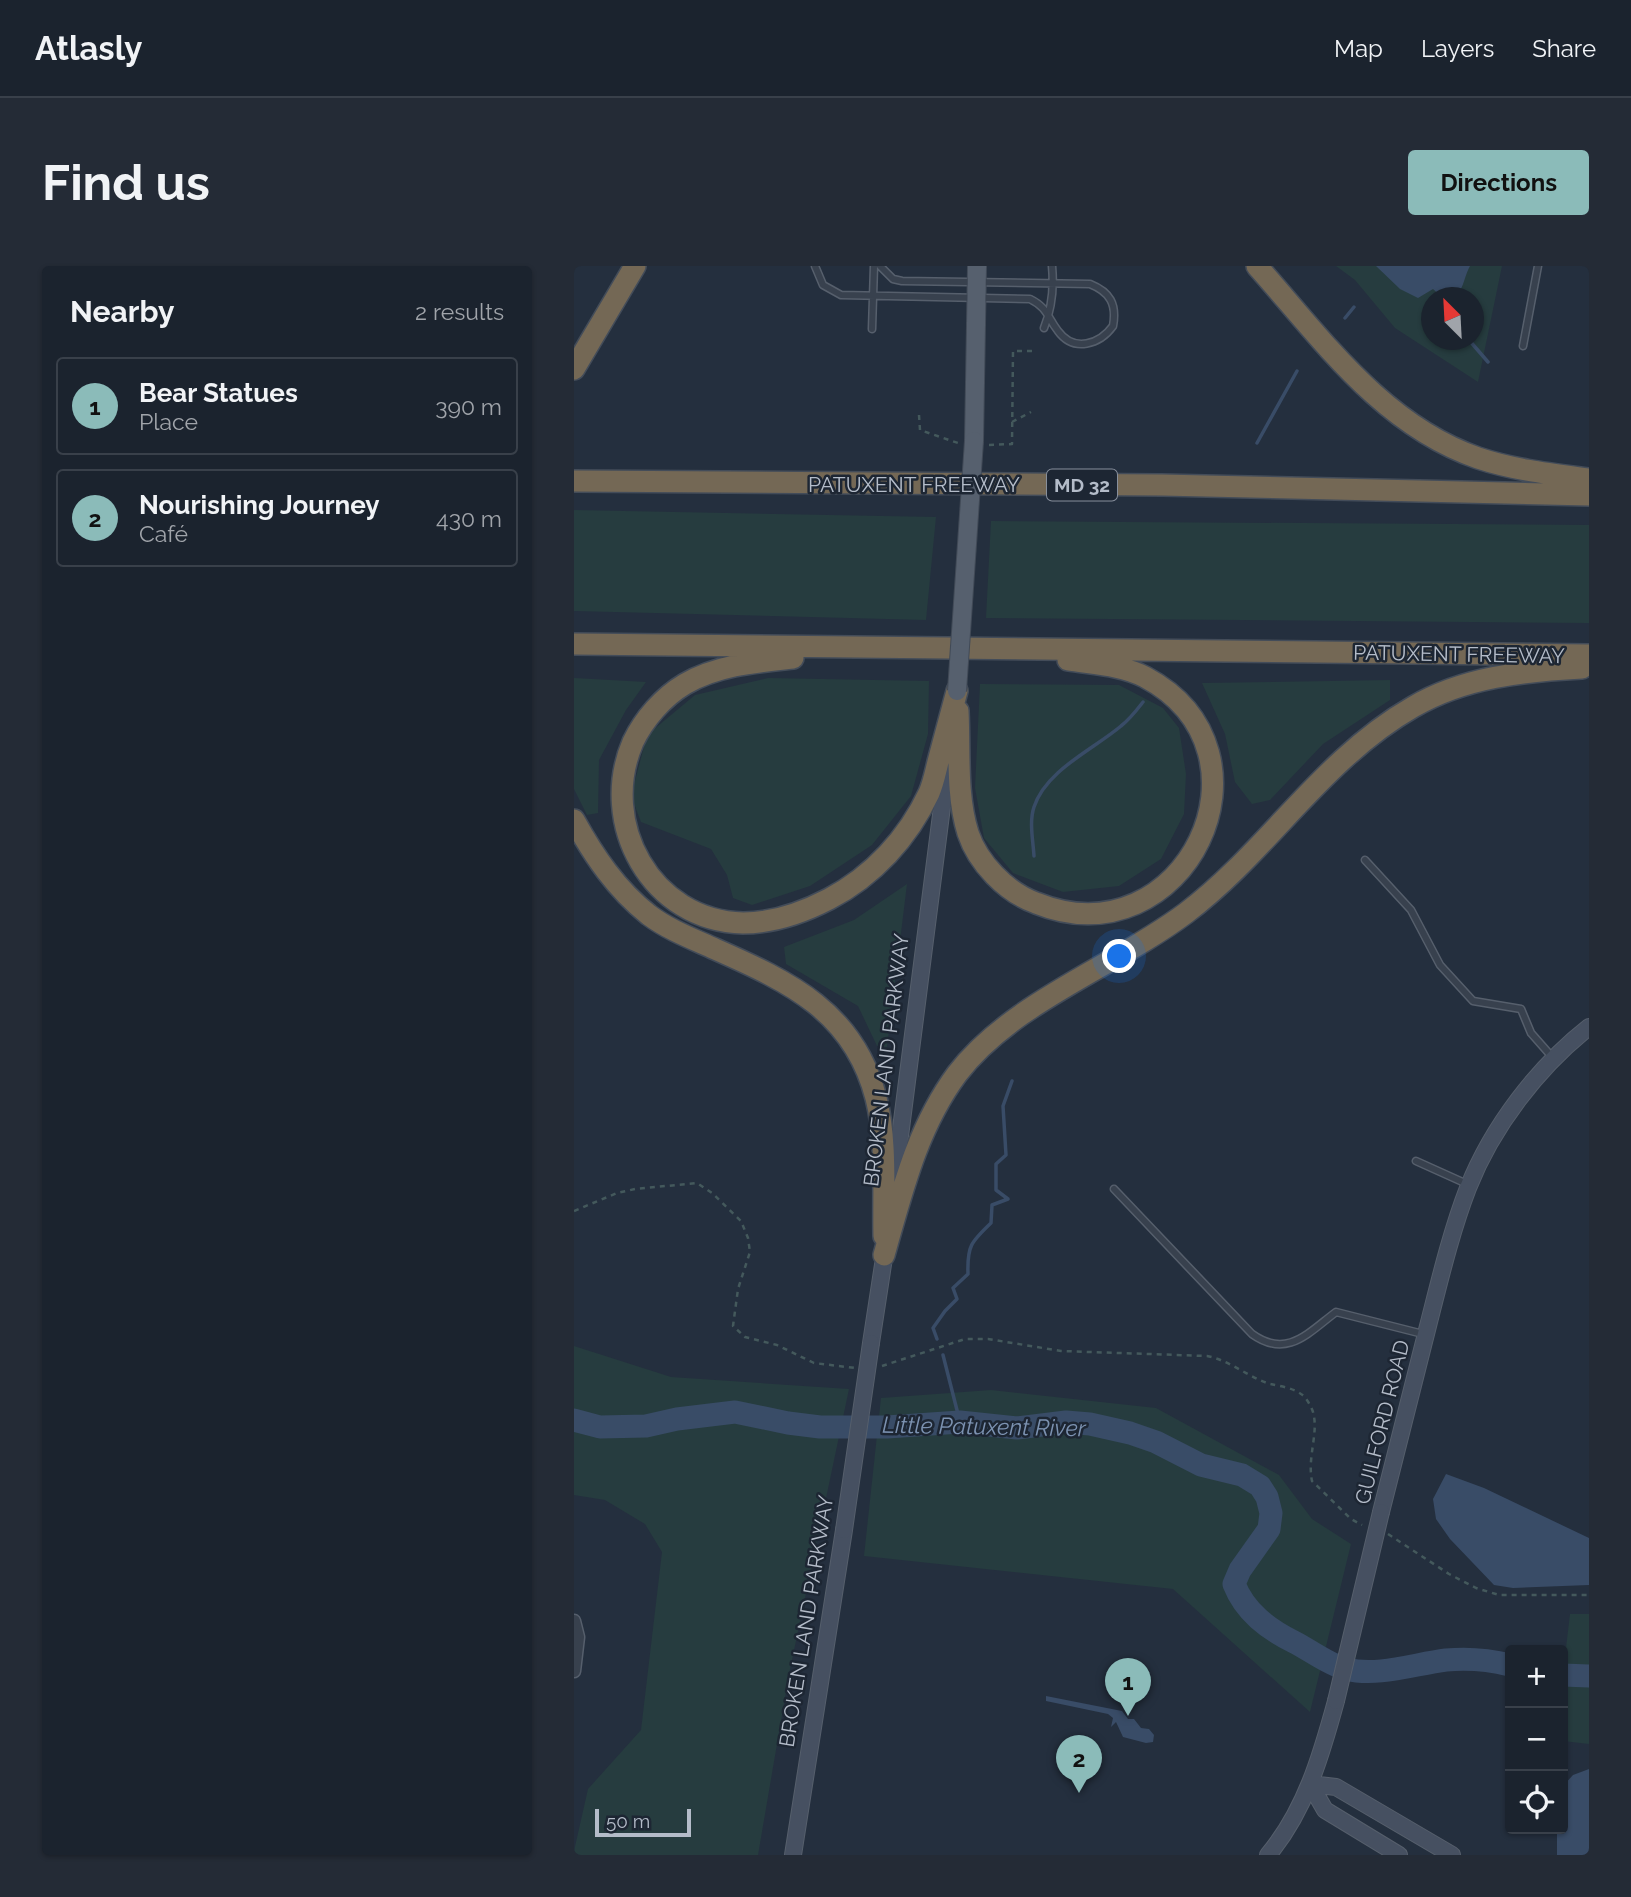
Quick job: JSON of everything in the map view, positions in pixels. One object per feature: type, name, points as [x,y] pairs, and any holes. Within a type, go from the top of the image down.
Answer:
[{"type":"highway","points":[[574,369],[635,266]]},
{"type":"highway","points":[[1258,266],[1361,383],[1412,424],[1447,444],[1488,461],[1535,472],[1589,479]]},
{"type":"highway","name":"PATUXENT FREEWAY","points":[[574,481],[1162,485],[1589,495]]},
{"type":"highway","name":"PATUXENT FREEWAY","points":[[574,644],[1589,655]]},
{"type":"highway","points":[[897,648],[755,662],[719,670],[684,684],[667,696],[639,730],[630,749],[621,787],[625,829],[648,873],[664,890],[701,914],[741,923],[769,922],[793,915],[842,892],[866,875],[887,855],[920,812],[931,790],[957,691]]},
{"type":"highway","points":[[957,691],[963,808],[968,833],[977,852],[1006,886],[1028,901],[1048,908],[1071,914],[1099,914],[1144,900],[1179,874],[1202,838],[1209,815],[1212,773],[1201,733],[1178,701],[1143,676],[1125,669],[983,648]]},
{"type":"highway","points":[[884,1255],[914,1152],[937,1104],[958,1073],[1003,1028],[1187,912],[1249,856],[1333,767],[1384,724],[1444,692],[1483,680],[1520,673],[1589,667]]},
{"type":"highway","points":[[574,820],[609,876],[650,915],[672,929],[754,966],[805,994],[829,1015],[849,1039],[865,1067],[876,1097],[881,1126],[884,1255]]},
{"type":"main road","name":"BROKEN LAND PARKWAY","points":[[957,691],[974,441],[977,282]]},
{"type":"street","name":"BROKEN LAND PARKWAY","points":[[793,1855],[884,1255],[957,691]]},
{"type":"street","name":"GUILFORD ROAD","points":[[1268,1855],[1297,1813],[1310,1784],[1336,1701],[1425,1335],[1452,1233],[1469,1185],[1495,1136],[1534,1083],[1589,1027]]},
{"type":"street","points":[[574,1620],[578,1637],[574,1671]]},
{"type":"street","points":[[1310,1784],[1325,1810],[1399,1855]]},
{"type":"street","points":[[1310,1784],[1336,1787],[1452,1855]]},
{"type":"lane","points":[[815,266],[823,285],[841,295],[873,296],[977,282],[1040,304],[1058,331],[1076,343],[1089,345],[1106,335],[1113,326],[1114,304],[1101,288],[1090,284],[1053,283],[902,281],[893,279],[880,266]]},
{"type":"lane","points":[[872,329],[874,266]]},
{"type":"lane","points":[[1044,328],[1049,315],[1052,266]]},
{"type":"lane","points":[[1523,346],[1538,266]]},
{"type":"lane","points":[[1365,860],[1411,910],[1440,965],[1472,1001],[1521,1009],[1531,1033],[1555,1059]]},
{"type":"lane","points":[[1416,1161],[1469,1185]]},
{"type":"lane","points":[[1114,1189],[1261,1341],[1278,1346],[1288,1344],[1302,1338],[1336,1312],[1425,1335]]},
{"type":"path","points":[[1011,422],[1031,412]]},
{"type":"path","points":[[574,1211],[617,1193],[697,1183],[712,1193],[740,1221],[748,1238],[750,1252],[738,1289],[733,1325],[745,1337],[777,1345],[814,1363],[860,1368]]},
{"type":"path","points":[[873,1367],[886,1366],[965,1339],[988,1339],[1061,1351],[1219,1358],[1267,1383],[1300,1393],[1307,1400],[1313,1412],[1314,1430],[1310,1455],[1311,1481],[1351,1518],[1366,1526]]},
{"type":"path","points":[[1384,1533],[1393,1536],[1449,1574],[1476,1588],[1499,1595],[1589,1595]]},
{"type":"green space","points":[[1336,266],[1502,266],[1478,382],[1429,350],[1484,350],[1484,287],[1421,287],[1421,345],[1395,328],[1355,280]]},
{"type":"green space","points":[[574,510],[936,517],[926,620],[574,611]]},
{"type":"green space","points":[[991,521],[1589,525],[1589,623],[986,618]]},
{"type":"green space","points":[[574,678],[646,682],[626,710],[599,760],[598,813],[587,815],[574,789]]},
{"type":"green space","points":[[768,678],[929,681],[928,734],[911,796],[872,845],[810,886],[752,905],[733,898],[727,875],[711,849],[641,822],[631,796],[647,735],[695,695]]},
{"type":"green space","points":[[1390,680],[1390,700],[1323,744],[1270,800],[1252,804],[1235,782],[1225,734],[1202,683]]},
{"type":"green space","points":[[980,684],[1119,685],[1163,708],[1179,728],[1186,774],[1184,814],[1161,859],[1119,886],[1063,892],[1013,873],[984,838],[975,788]]},
{"type":"green space","points":[[907,884],[887,1047],[877,1046],[858,1006],[786,964],[784,947],[854,920]]},
{"type":"green space","points":[[574,1346],[671,1377],[849,1389],[789,1674],[758,1855],[575,1855],[588,1789],[641,1730],[662,1552],[645,1524],[605,1500],[574,1495]]},
{"type":"green space","points":[[991,1390],[1156,1408],[1279,1475],[1312,1519],[1351,1544],[1310,1712],[1173,1589],[864,1556],[881,1398]]},
{"type":"green space","points":[[1570,1614],[1589,1614],[1589,1744],[1568,1742],[1566,1645]]},
{"type":"water","points":[[1376,266],[1470,266],[1461,287],[1421,287],[1421,296],[1418,298],[1400,289]]},
{"type":"water","points":[[1446,1474],[1484,1488],[1589,1538],[1589,1585],[1513,1588],[1494,1585],[1450,1539],[1436,1519],[1433,1499]]},
{"type":"water","points":[[1046,1696],[1122,1711],[1141,1728],[1149,1729],[1154,1735],[1153,1742],[1146,1743],[1123,1737],[1116,1722],[1111,1727],[1113,1718],[1108,1714],[1046,1701]]},
{"type":"water","points":[[1589,1769],[1589,1855],[1557,1855],[1557,1834],[1568,1834],[1568,1780],[1573,1775]]},
{"type":"waterway","points":[[1345,318],[1354,307]]},
{"type":"waterway","points":[[1478,350],[1488,362]]},
{"type":"waterway","points":[[1257,443],[1297,371]]},
{"type":"waterway","points":[[1034,856],[1032,819],[1040,794],[1060,771],[1110,735],[1133,715],[1143,702]]},
{"type":"waterway","points":[[937,1339],[933,1328],[957,1299],[953,1288],[968,1274],[968,1257],[972,1245],[991,1223],[992,1205],[1008,1199],[996,1190],[996,1164],[1006,1155],[1003,1106],[1012,1081]]},
{"type":"waterway","points":[[943,1355],[960,1422]]},
{"type":"waterway","name":"Little Patuxent River","points":[[574,1420],[600,1427],[646,1426],[735,1412],[820,1427],[887,1427],[960,1422],[1017,1428],[1066,1422],[1130,1433],[1156,1442],[1201,1465],[1242,1475],[1260,1486],[1267,1497],[1271,1513],[1269,1529],[1240,1570],[1234,1584],[1244,1603],[1258,1619],[1275,1631],[1333,1664],[1358,1671],[1383,1671],[1454,1659],[1505,1664]]},
{"type":"waterway","name":"Little Patuxent River","points":[[1568,1675],[1589,1676]]},
{"type":"place","name":"Bear Statues","points":[[1128,1716]]},
{"type":"place","name":"Nourishing Journey","points":[[1079,1793]]}]
